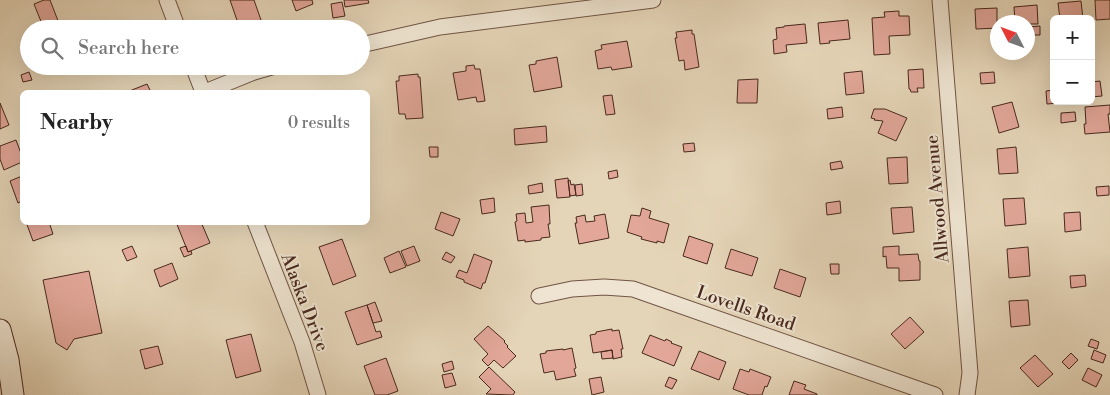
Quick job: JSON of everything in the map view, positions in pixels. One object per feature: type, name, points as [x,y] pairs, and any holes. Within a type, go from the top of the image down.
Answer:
[{"type":"street","points":[[166,0],[174,20]]},
{"type":"street","points":[[370,43],[440,27],[653,0]]},
{"type":"street","name":"Allwood Avenue","points":[[940,0],[970,373],[967,395]]},
{"type":"street","points":[[197,75],[203,90]]},
{"type":"street","points":[[209,90],[246,75]]},
{"type":"street","name":"Alaska Drive","points":[[256,225],[302,342],[318,395]]},
{"type":"street","name":"Lovells Road","points":[[539,296],[572,289],[604,286],[633,289],[935,395]]},
{"type":"street","points":[[0,330],[8,360],[13,395]]},
{"type":"building","points":[[50,0],[58,20],[40,20],[34,4]]},
{"type":"building","points":[[230,0],[254,0],[261,20],[237,20]]},
{"type":"building","points":[[292,0],[312,0],[313,4],[296,11]]},
{"type":"building","points":[[344,0],[368,0],[369,3],[345,7]]},
{"type":"building","points":[[1095,0],[1110,0],[1110,19],[1096,20]]},
{"type":"building","points":[[1081,1],[1083,15],[1060,15],[1058,3]]},
{"type":"building","points":[[342,2],[345,16],[333,18],[331,4]]},
{"type":"building","points":[[1037,5],[1038,24],[1035,24],[1035,15],[1015,15],[1014,7]]},
{"type":"building","points":[[997,8],[997,15],[990,15],[990,28],[976,29],[975,9]]},
{"type":"building","points":[[899,11],[899,16],[909,16],[910,35],[889,36],[890,54],[874,55],[872,18],[885,17],[884,12]]},
{"type":"building","points":[[848,20],[850,39],[820,44],[818,23]]},
{"type":"building","points":[[805,24],[807,43],[786,45],[787,52],[774,54],[773,40],[777,39],[776,28]]},
{"type":"building","points":[[1035,26],[1040,26],[1040,35],[1035,35]]},
{"type":"building","points":[[692,30],[699,67],[685,70],[684,60],[679,61],[675,38],[677,38],[676,32]]},
{"type":"building","points":[[627,41],[632,67],[612,70],[611,67],[598,69],[595,51],[602,49],[601,45]]},
{"type":"building","points":[[557,57],[562,87],[534,92],[529,65],[536,64],[536,61]]},
{"type":"building","points":[[474,65],[475,69],[480,69],[485,101],[477,102],[476,97],[458,100],[453,73],[466,71],[466,66]]},
{"type":"building","points":[[923,69],[924,88],[917,88],[918,92],[911,92],[909,89],[908,70]]},
{"type":"building","points":[[862,71],[864,93],[846,95],[844,73]]},
{"type":"building","points":[[994,72],[995,83],[981,84],[980,73]]},
{"type":"building","points":[[418,74],[418,77],[420,77],[423,118],[406,119],[405,114],[399,114],[396,81],[399,81],[399,76]]},
{"type":"building","points":[[21,75],[30,75],[32,80],[23,82]]},
{"type":"building","points":[[758,79],[757,103],[737,103],[738,80]]},
{"type":"building","points":[[1100,81],[1102,96],[1095,97],[1095,82]]},
{"type":"building","points":[[147,84],[150,90],[132,90]]},
{"type":"building","points":[[1050,90],[1050,104],[1047,104],[1046,91]]},
{"type":"building","points":[[612,95],[615,114],[606,115],[603,96]]},
{"type":"building","points":[[1012,102],[1019,127],[999,133],[992,107]]},
{"type":"building","points":[[0,103],[9,125],[0,129]]},
{"type":"building","points":[[1110,105],[1110,114],[1108,114],[1110,132],[1085,134],[1085,107]]},
{"type":"building","points":[[842,107],[843,117],[828,119],[827,109]]},
{"type":"building","points":[[874,109],[885,109],[907,118],[896,141],[878,133],[883,121],[871,118]]},
{"type":"building","points":[[1075,112],[1076,121],[1061,123],[1061,113]]},
{"type":"building","points":[[546,126],[547,142],[515,145],[514,129]]},
{"type":"building","points":[[16,140],[20,151],[20,163],[4,170],[0,159],[0,146]]},
{"type":"building","points":[[694,143],[695,151],[684,152],[683,144]]},
{"type":"building","points":[[429,147],[438,147],[438,157],[430,157]]},
{"type":"building","points":[[1016,147],[1018,173],[999,174],[997,149]]},
{"type":"building","points":[[907,157],[908,183],[889,184],[887,158]]},
{"type":"building","points":[[841,161],[843,168],[831,170],[830,163]]},
{"type":"building","points":[[617,170],[618,177],[609,179],[608,172]]},
{"type":"building","points":[[20,177],[20,202],[18,203],[10,181]]},
{"type":"building","points":[[568,178],[570,197],[557,198],[555,180]]},
{"type":"building","points":[[570,180],[571,185],[574,184],[576,195],[570,196],[568,181]]},
{"type":"building","points":[[542,183],[543,192],[529,194],[528,186]]},
{"type":"building","points":[[582,184],[583,195],[576,196],[575,185]]},
{"type":"building","points":[[1109,186],[1109,195],[1097,196],[1096,187]]},
{"type":"building","points":[[494,198],[495,212],[482,214],[480,200]]},
{"type":"building","points":[[1024,198],[1026,224],[1005,226],[1003,199]]},
{"type":"building","points":[[840,201],[841,213],[827,215],[826,203]]},
{"type":"building","points":[[549,205],[550,224],[548,224],[550,237],[525,242],[525,240],[518,241],[515,222],[517,221],[516,214],[525,213],[526,223],[533,222],[531,207]]},
{"type":"building","points":[[912,207],[914,232],[893,234],[891,208]]},
{"type":"building","points":[[642,208],[651,211],[649,218],[669,224],[664,243],[641,239],[642,237],[627,232],[631,215],[640,216]]},
{"type":"building","points":[[441,212],[460,219],[453,236],[435,229]]},
{"type":"building","points":[[1080,212],[1081,230],[1065,232],[1064,213]]},
{"type":"building","points":[[605,214],[609,238],[579,244],[575,223],[577,223],[576,217],[585,215],[586,222],[595,221],[594,216]]},
{"type":"building","points":[[27,225],[50,225],[53,234],[33,241]]},
{"type":"building","points":[[177,225],[202,225],[210,243],[188,252]]},
{"type":"building","points":[[689,236],[713,244],[707,264],[683,256]]},
{"type":"building","points":[[342,239],[356,276],[333,285],[319,247]]},
{"type":"building","points":[[132,246],[137,257],[127,261],[122,250]]},
{"type":"building","points":[[186,246],[188,252],[191,251],[192,254],[184,257],[180,248]]},
{"type":"building","points":[[414,246],[420,261],[407,266],[401,251]]},
{"type":"building","points":[[899,246],[899,255],[918,254],[920,280],[899,281],[899,268],[887,268],[886,256],[883,257],[883,247]]},
{"type":"building","points":[[1028,247],[1030,276],[1009,278],[1007,249]]},
{"type":"building","points":[[731,249],[758,258],[752,276],[725,268]]},
{"type":"building","points":[[399,251],[406,267],[390,273],[384,258]]},
{"type":"building","points":[[446,252],[455,257],[451,263],[442,259]]},
{"type":"building","points":[[474,254],[492,261],[485,283],[483,283],[481,289],[456,277],[459,270],[467,273]]},
{"type":"building","points":[[172,263],[178,279],[160,287],[154,270]]},
{"type":"building","points":[[830,264],[839,264],[839,274],[831,274]]},
{"type":"building","points":[[780,269],[806,278],[800,297],[774,288]]},
{"type":"building","points":[[89,271],[102,333],[74,339],[67,350],[56,343],[43,280]]},
{"type":"building","points":[[1085,275],[1086,286],[1071,288],[1070,276]]},
{"type":"building","points":[[1028,300],[1030,325],[1011,327],[1009,301]]},
{"type":"building","points":[[375,302],[382,321],[373,323],[367,305]]},
{"type":"building","points":[[367,305],[376,332],[380,331],[382,337],[357,345],[345,312]]},
{"type":"building","points":[[910,317],[924,332],[905,349],[891,334]]},
{"type":"building","points":[[488,326],[505,341],[507,347],[516,356],[503,368],[494,360],[488,366],[482,360],[488,354],[474,339]]},
{"type":"building","points":[[612,329],[612,331],[619,330],[623,349],[621,349],[622,357],[613,359],[612,350],[593,353],[590,335]]},
{"type":"building","points":[[251,334],[261,371],[236,378],[226,340]]},
{"type":"building","points":[[650,335],[665,341],[666,339],[682,347],[674,366],[642,353]]},
{"type":"building","points":[[1091,339],[1099,342],[1097,349],[1088,346]]},
{"type":"building","points":[[158,346],[163,364],[145,369],[140,350]]},
{"type":"building","points":[[572,348],[576,376],[556,380],[554,371],[544,373],[540,354],[546,353],[546,351]]},
{"type":"building","points":[[612,350],[613,358],[602,359],[601,352]]},
{"type":"building","points":[[1094,350],[1106,355],[1103,363],[1091,359]]},
{"type":"building","points":[[699,351],[726,362],[719,380],[691,369]]},
{"type":"building","points":[[1071,353],[1078,360],[1069,369],[1062,362]]},
{"type":"building","points":[[1035,355],[1053,374],[1038,387],[1020,368]]},
{"type":"building","points":[[386,358],[398,391],[387,395],[375,395],[364,366]]},
{"type":"building","points":[[452,361],[454,369],[444,372],[442,364]]},
{"type":"building","points":[[489,367],[515,392],[513,395],[486,394],[491,389],[479,377]]},
{"type":"building","points":[[1088,368],[1102,375],[1096,387],[1082,380]]},
{"type":"building","points":[[740,369],[749,372],[750,369],[771,377],[762,395],[749,395],[733,389]]},
{"type":"building","points":[[452,373],[456,385],[445,388],[442,375]]},
{"type":"building","points":[[601,377],[604,392],[592,395],[589,379]]},
{"type":"building","points":[[669,377],[677,380],[672,389],[665,386]]},
{"type":"building","points":[[794,381],[806,385],[804,389],[817,395],[789,395]]}]
